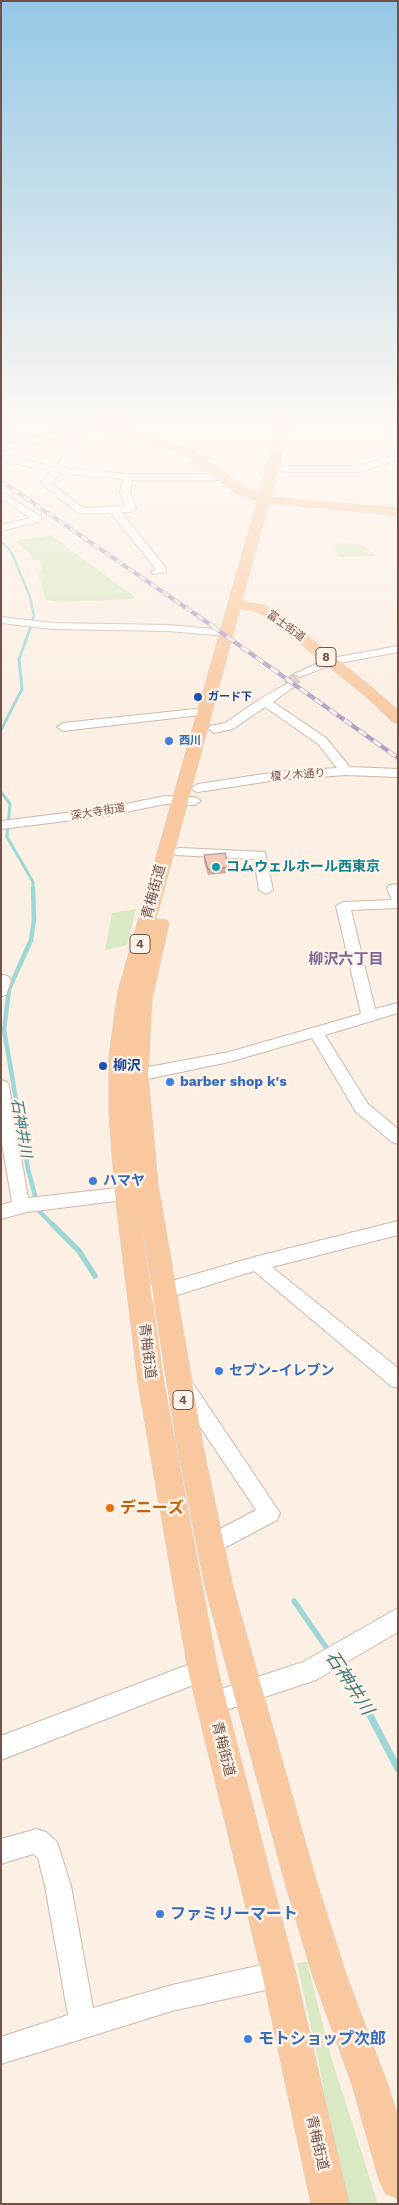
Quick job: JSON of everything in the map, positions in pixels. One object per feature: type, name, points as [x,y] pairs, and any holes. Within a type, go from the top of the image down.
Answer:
[{"type":"main road","name":"青梅街道","points":[[263,524],[209,721],[180,852],[142,999],[138,1075],[147,1184],[152,1293],[153,1392],[203,1670],[279,1974],[330,2204]]},
{"type":"main road","name":"青梅街道","points":[[209,721],[227,633],[241,605]]},
{"type":"main road","name":"富士街道","points":[[241,605],[273,615],[331,661],[398,719]]},
{"type":"main road","name":"青梅街道","points":[[191,796],[137,958],[124,1016],[119,1056],[120,1114],[126,1194],[222,1539],[219,1586],[248,1693],[304,1892],[330,1974],[370,2085],[398,2180]]},
{"type":"street","points":[[1,528],[18,524]]},
{"type":"street","points":[[125,524],[162,570],[156,572]]},
{"type":"street","points":[[1,620],[53,626],[168,628],[227,633]]},
{"type":"street","points":[[300,674],[331,661],[398,650]]},
{"type":"street","points":[[63,727],[209,721],[229,726],[288,686]]},
{"type":"street","points":[[264,701],[322,741],[346,771]]},
{"type":"street","name":"榎ノ木通り","points":[[191,796],[277,776],[346,771],[398,773]]},
{"type":"street","name":"深大寺街道","points":[[6,824],[106,812],[191,796]]},
{"type":"street","points":[[180,852],[260,855],[266,890]]},
{"type":"street","points":[[398,888],[394,888],[398,899]]},
{"type":"street","points":[[369,1016],[343,906],[398,904]]},
{"type":"street","points":[[138,1075],[228,1057],[398,1008]]},
{"type":"street","points":[[316,1033],[362,1108],[398,1138]]},
{"type":"street","points":[[1,1086],[24,1206]]},
{"type":"street","points":[[1,1212],[24,1206],[126,1194]]},
{"type":"street","points":[[152,1293],[398,1228]]},
{"type":"street","points":[[258,1264],[398,1380]]},
{"type":"street","points":[[179,1379],[270,1513],[222,1539]]},
{"type":"street","points":[[211,1703],[248,1693],[308,1672],[398,1619]]},
{"type":"street","points":[[1,1748],[203,1670]]},
{"type":"street","points":[[1,1852],[37,1840],[48,1851],[58,1886],[83,2024]]},
{"type":"street","points":[[1,2051],[83,2024],[172,1998],[279,1974]]},
{"type":"green space","points":[[51,535],[135,597],[133,599],[63,602],[46,600],[37,571],[42,570],[39,560],[33,560],[31,555],[15,541]]},
{"type":"green space","points":[[350,543],[362,545],[377,556],[339,557],[334,544]]},
{"type":"green space","points":[[136,909],[127,945],[105,950],[112,913]]},
{"type":"green space","points":[[307,1962],[331,2057],[378,2204],[344,2204],[319,2064],[297,1963]]},
{"type":"building","points":[[225,853],[229,867],[208,869],[204,855]]},
{"type":"waterway","name":"石神井川","points":[[1,542],[8,548],[14,558],[30,597],[34,616],[30,627]]},
{"type":"waterway","name":"石神井川","points":[[1,730],[22,689],[19,659],[31,626]]},
{"type":"waterway","name":"石神井川","points":[[1,792],[10,804],[7,837],[33,882],[33,888]]},
{"type":"waterway","name":"石神井川","points":[[33,888],[34,920],[31,940],[9,989],[4,1030],[28,1169],[39,1211],[79,1251],[95,1276]]},
{"type":"waterway","name":"石神井川","points":[[294,1601],[330,1653]]},
{"type":"waterway","name":"石神井川","points":[[336,1661],[363,1702],[398,1769]]},
{"type":"tunnel","points":[[288,686],[300,674]]},
{"type":"railway","points":[[64,524],[214,627]]},
{"type":"railway","points":[[212,626],[398,758]]},
{"type":"place","name":"ガード下","points":[[198,697]]},
{"type":"place","name":"西川","points":[[169,741]]},
{"type":"place","name":"コムウェルホール西東京","points":[[216,867]]},
{"type":"place","name":"柳沢","points":[[103,1066]]},
{"type":"place","name":"barber shop k's","points":[[170,1082]]},
{"type":"place","name":"ハマヤ","points":[[93,1181]]},
{"type":"place","name":"セブン-イレブン","points":[[219,1371]]},
{"type":"place","name":"デニーズ","points":[[110,1508]]},
{"type":"place","name":"ファミリーマート","points":[[160,1914]]},
{"type":"place","name":"モトショップ次郎","points":[[248,2039]]},
{"type":"district","name":"柳沢六丁目","points":[[346,960]]}]
